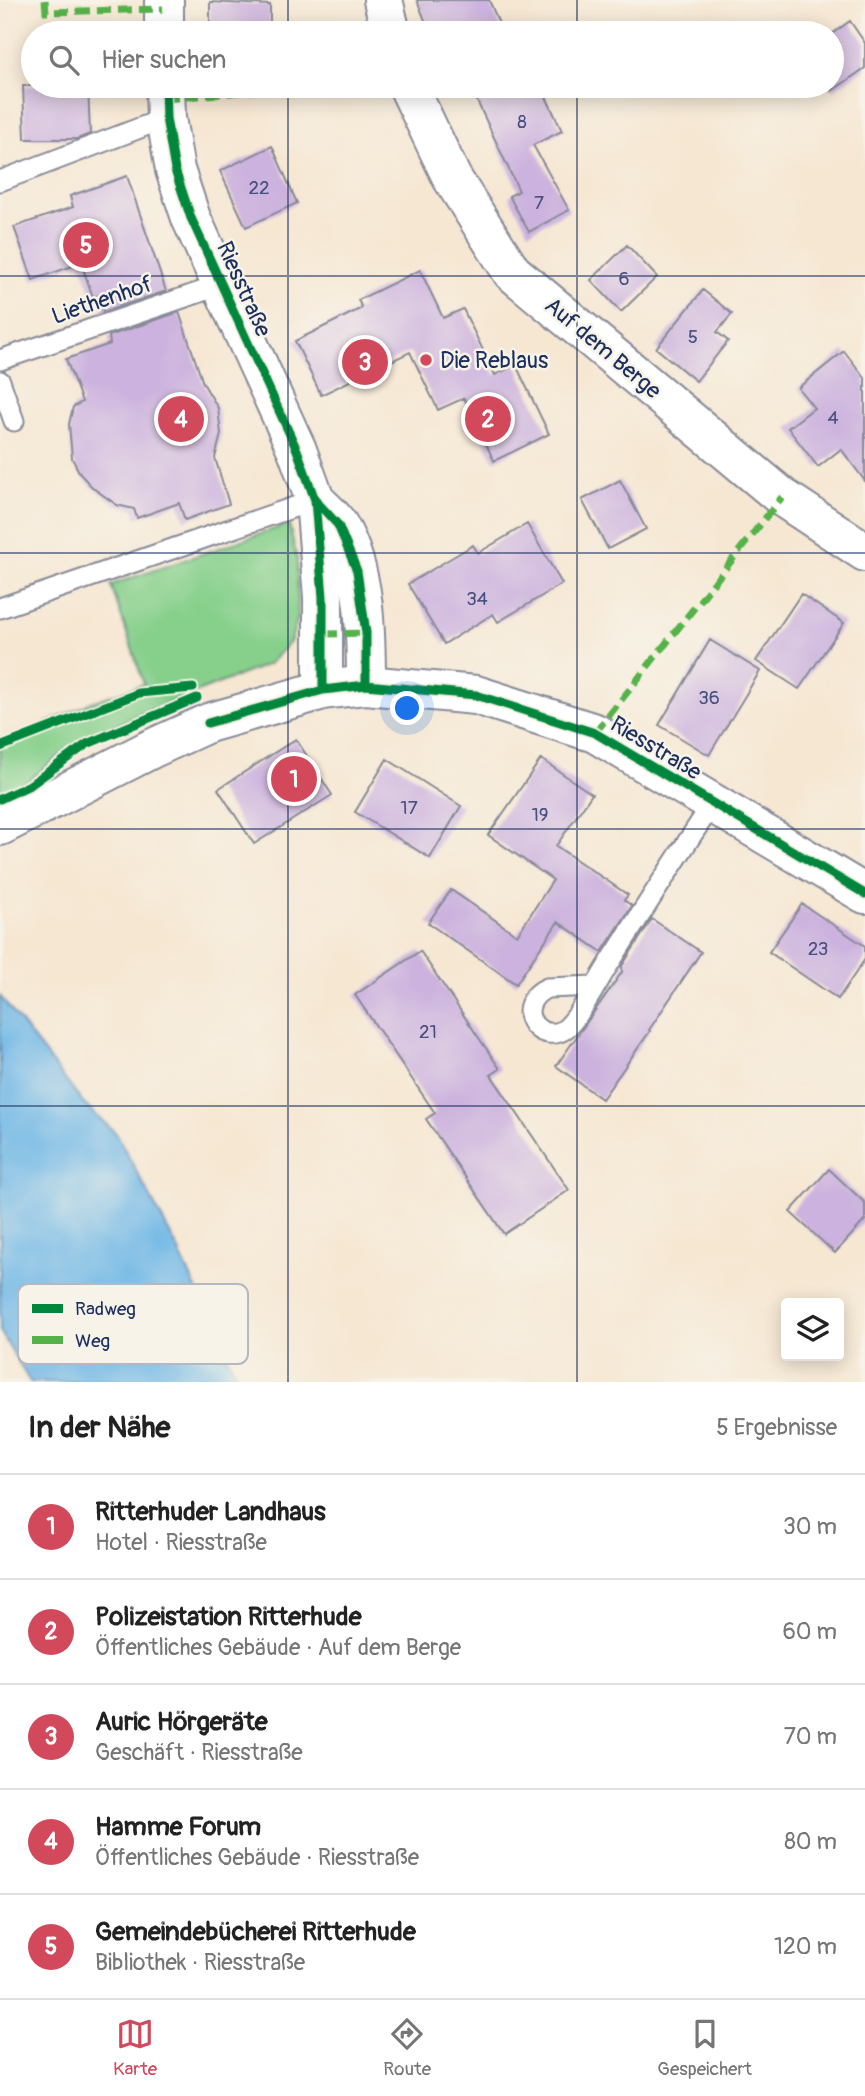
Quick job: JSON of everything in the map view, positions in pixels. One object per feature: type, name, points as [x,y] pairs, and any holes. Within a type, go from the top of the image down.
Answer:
[{"type":"street","points":[[164,0],[164,21]]},
{"type":"street","points":[[383,0],[388,21]]},
{"type":"street","name":"Auf dem Berge","points":[[414,98],[452,178],[512,272],[782,497],[865,552]]},
{"type":"street","name":"Riesstraße","points":[[165,102],[174,170],[191,218],[297,450],[315,500],[323,597],[323,690],[366,685],[476,695],[595,733],[865,894]]},
{"type":"street","name":"Riesstraße","points":[[315,500],[338,525],[357,571],[366,633],[366,685]]},
{"type":"street","points":[[0,826],[151,748],[208,723],[323,690]]},
{"type":"lane","points":[[0,181],[165,102]]},
{"type":"lane","name":"Liethenhof","points":[[0,360],[220,285]]},
{"type":"lane","points":[[0,381],[14,421]]},
{"type":"lane","points":[[0,608],[315,500]]},
{"type":"lane","points":[[595,986],[713,803]]},
{"type":"green space","points":[[289,524],[297,559],[298,618],[290,642],[269,664],[143,713],[75,744],[25,783],[0,795],[0,745],[92,702],[144,684],[111,585]]},
{"type":"water","points":[[0,996],[84,1104],[116,1133],[194,1284],[18,1284],[18,1362],[0,1331]]},
{"type":"water","points":[[19,1364],[231,1364],[239,1382],[30,1382]]},
{"type":"building","points":[[417,0],[489,0],[498,21],[425,21]]},
{"type":"building","points":[[210,2],[270,5],[270,21],[210,21]]},
{"type":"building","points":[[850,21],[865,43],[865,68],[844,83],[844,25]]},
{"type":"building","points":[[23,98],[88,98],[90,134],[77,139],[25,139]]},
{"type":"building","points":[[476,98],[547,98],[562,131],[533,145],[569,210],[529,232],[509,196],[519,191]]},
{"type":"building","points":[[272,146],[297,203],[246,227],[220,171]]},
{"type":"building","points":[[127,176],[166,291],[103,312],[100,295],[93,297],[81,263],[33,280],[14,227],[73,207],[70,196]]},
{"type":"building","points":[[627,245],[657,277],[621,312],[591,280]]},
{"type":"building","points":[[420,270],[443,318],[463,309],[495,375],[516,365],[549,434],[494,461],[464,398],[438,410],[410,352],[321,395],[295,341],[362,308],[358,300]]},
{"type":"building","points":[[703,290],[732,314],[717,332],[728,341],[696,381],[656,348]]},
{"type":"building","points":[[179,312],[203,383],[218,408],[221,434],[215,458],[229,504],[185,520],[179,503],[137,518],[134,509],[117,505],[93,488],[80,474],[72,458],[69,424],[73,407],[82,402],[66,359],[110,344],[109,336]]},
{"type":"building","points":[[844,351],[865,378],[865,481],[841,449],[818,467],[788,428],[814,408],[798,388]]},
{"type":"building","points":[[620,480],[646,529],[608,549],[582,500]]},
{"type":"building","points":[[527,524],[562,584],[498,622],[493,614],[444,644],[408,584],[473,545],[478,553]]},
{"type":"building","points":[[801,594],[844,623],[799,689],[756,661]]},
{"type":"building","points":[[710,640],[760,671],[709,755],[659,725]]},
{"type":"building","points":[[296,739],[332,795],[254,844],[218,789]]},
{"type":"building","points":[[387,759],[461,806],[430,858],[355,812]]},
{"type":"building","points":[[541,759],[592,794],[556,846],[628,895],[624,900],[632,906],[602,952],[558,922],[516,984],[428,923],[451,890],[517,935],[553,880],[488,835]]},
{"type":"building","points":[[802,904],[865,946],[865,959],[838,999],[769,952]]},
{"type":"building","points":[[652,919],[701,952],[602,1099],[556,1066],[622,972],[622,966]]},
{"type":"building","points":[[420,951],[500,1069],[491,1075],[569,1190],[504,1234],[426,1119],[435,1113],[355,995]]},
{"type":"building","points":[[829,1169],[865,1203],[865,1220],[835,1253],[790,1212]]},
{"type":"marked path","points":[[45,0],[46,12],[163,9]]},
{"type":"marked path","points":[[165,99],[176,98]]},
{"type":"marked path","points":[[595,733],[782,497]]},
{"type":"marked path","points":[[324,634],[366,633]]},
{"type":"cycle path","points":[[165,98],[175,170],[191,218],[297,450],[315,500],[323,597],[323,690]]},
{"type":"cycle path","points":[[315,500],[338,525],[357,571],[366,633],[366,685]]},
{"type":"cycle path","points":[[208,723],[323,690],[366,685],[476,695],[595,733],[865,894]]},
{"type":"cycle path","points":[[0,747],[139,693],[193,688]]},
{"type":"cycle path","points":[[0,799],[30,785],[87,744],[197,698]]},
{"type":"place","name":"Gemeindebücherei Ritterhude","points":[[86,245]]},
{"type":"place","name":"Die Reblaus","points":[[426,360]]},
{"type":"place","name":"Auric Hörgeräte","points":[[365,362]]},
{"type":"place","name":"Hamme Forum","points":[[181,419]]},
{"type":"place","name":"Polizeistation Ritterhude","points":[[488,419]]},
{"type":"place","name":"Ritterhuder Landhaus","points":[[294,779]]}]
